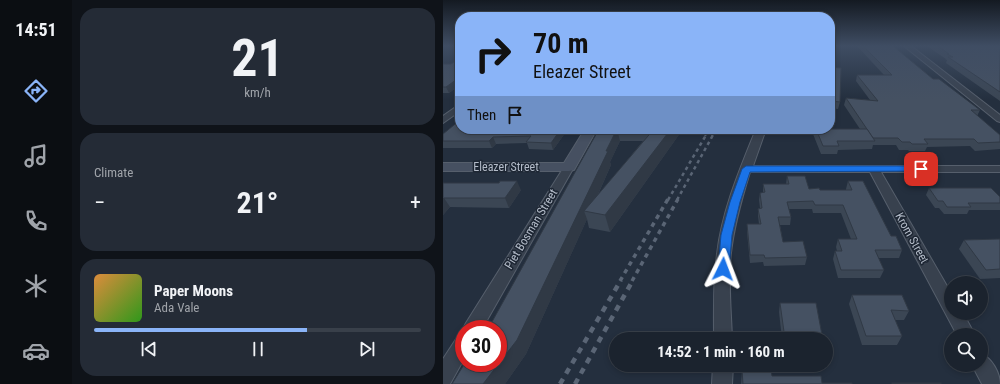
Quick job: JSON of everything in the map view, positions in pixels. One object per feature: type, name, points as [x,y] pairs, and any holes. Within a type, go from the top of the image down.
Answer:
[{"type":"street","points":[[930,64],[1000,119]]},
{"type":"street","points":[[443,120],[455,111]]},
{"type":"street","name":"Piet Bosman Street","points":[[477,320],[588,134]]},
{"type":"street","points":[[723,332],[725,248],[735,202],[759,134]]},
{"type":"street","name":"Eleazer Street","points":[[443,167],[569,166]]},
{"type":"street","points":[[746,169],[1000,168]]},
{"type":"street","name":"Krom Street","points":[[874,169],[944,295]]},
{"type":"street","points":[[443,377],[455,357]]},
{"type":"street","points":[[723,372],[723,384]]},
{"type":"street","points":[[986,372],[993,384]]},
{"type":"building","points":[[443,64],[455,64],[455,81],[446,87],[443,87]]},
{"type":"building","points":[[881,64],[915,64],[933,79],[939,79],[980,110],[971,110],[1000,135],[1000,142],[978,143],[974,139],[924,139],[928,144],[912,144],[910,142],[902,142],[898,138],[873,138],[846,98],[878,101],[857,75],[892,75]]},
{"type":"building","points":[[958,64],[1000,64],[1000,92]]},
{"type":"building","points":[[835,67],[841,68],[840,102],[835,102]]},
{"type":"building","points":[[455,124],[455,134],[557,134],[551,143],[526,142],[531,136],[493,137],[489,141],[443,141],[443,134]]},
{"type":"building","points":[[835,129],[867,129],[875,141],[837,141],[839,146],[823,146],[818,134],[835,134]]},
{"type":"building","points":[[596,134],[614,134],[606,151],[608,151],[517,340],[507,353],[507,320],[493,320]]},
{"type":"building","points":[[650,134],[667,134],[605,215],[584,211]]},
{"type":"building","points":[[787,176],[805,176],[809,189],[819,188],[820,190],[852,190],[848,181],[863,181],[891,236],[896,236],[902,250],[875,250],[884,270],[841,270],[835,251],[842,251],[838,239],[857,239],[843,205],[815,205],[813,201],[787,202],[791,217],[778,217],[783,242],[803,241],[807,257],[765,258],[764,255],[750,255],[747,224],[761,224],[758,209],[762,208],[760,193],[765,192],[763,184],[789,184]]},
{"type":"building","points":[[500,181],[517,181],[505,198],[443,199],[443,183],[499,183]]},
{"type":"building","points":[[929,188],[991,188],[1000,197],[1000,203],[968,203],[971,207],[947,207],[943,201],[938,201]]},
{"type":"building","points":[[1000,239],[1000,269],[986,270],[964,240]]},
{"type":"building","points":[[852,295],[902,295],[909,311],[891,310],[902,336],[866,336]]},
{"type":"building","points":[[780,303],[816,303],[821,332],[784,332]]},
{"type":"building","points":[[459,372],[492,372],[483,384],[452,384]]},
{"type":"building","points":[[742,372],[771,372],[772,376],[821,376],[822,383],[852,383],[852,384],[743,384]]},
{"type":"building","points":[[941,383],[941,384],[892,384]]},
{"type":"railway","points":[[668,200],[706,135]]},
{"type":"railway","points":[[677,200],[713,135]]},
{"type":"railway","points":[[620,281],[668,199]]},
{"type":"railway","points":[[632,281],[678,199]]},
{"type":"railway","points":[[560,384],[621,280]]},
{"type":"railway","points":[[575,384],[633,280]]},
{"type":"route","points":[[723,269],[727,235],[735,202],[746,169],[921,169]]}]
